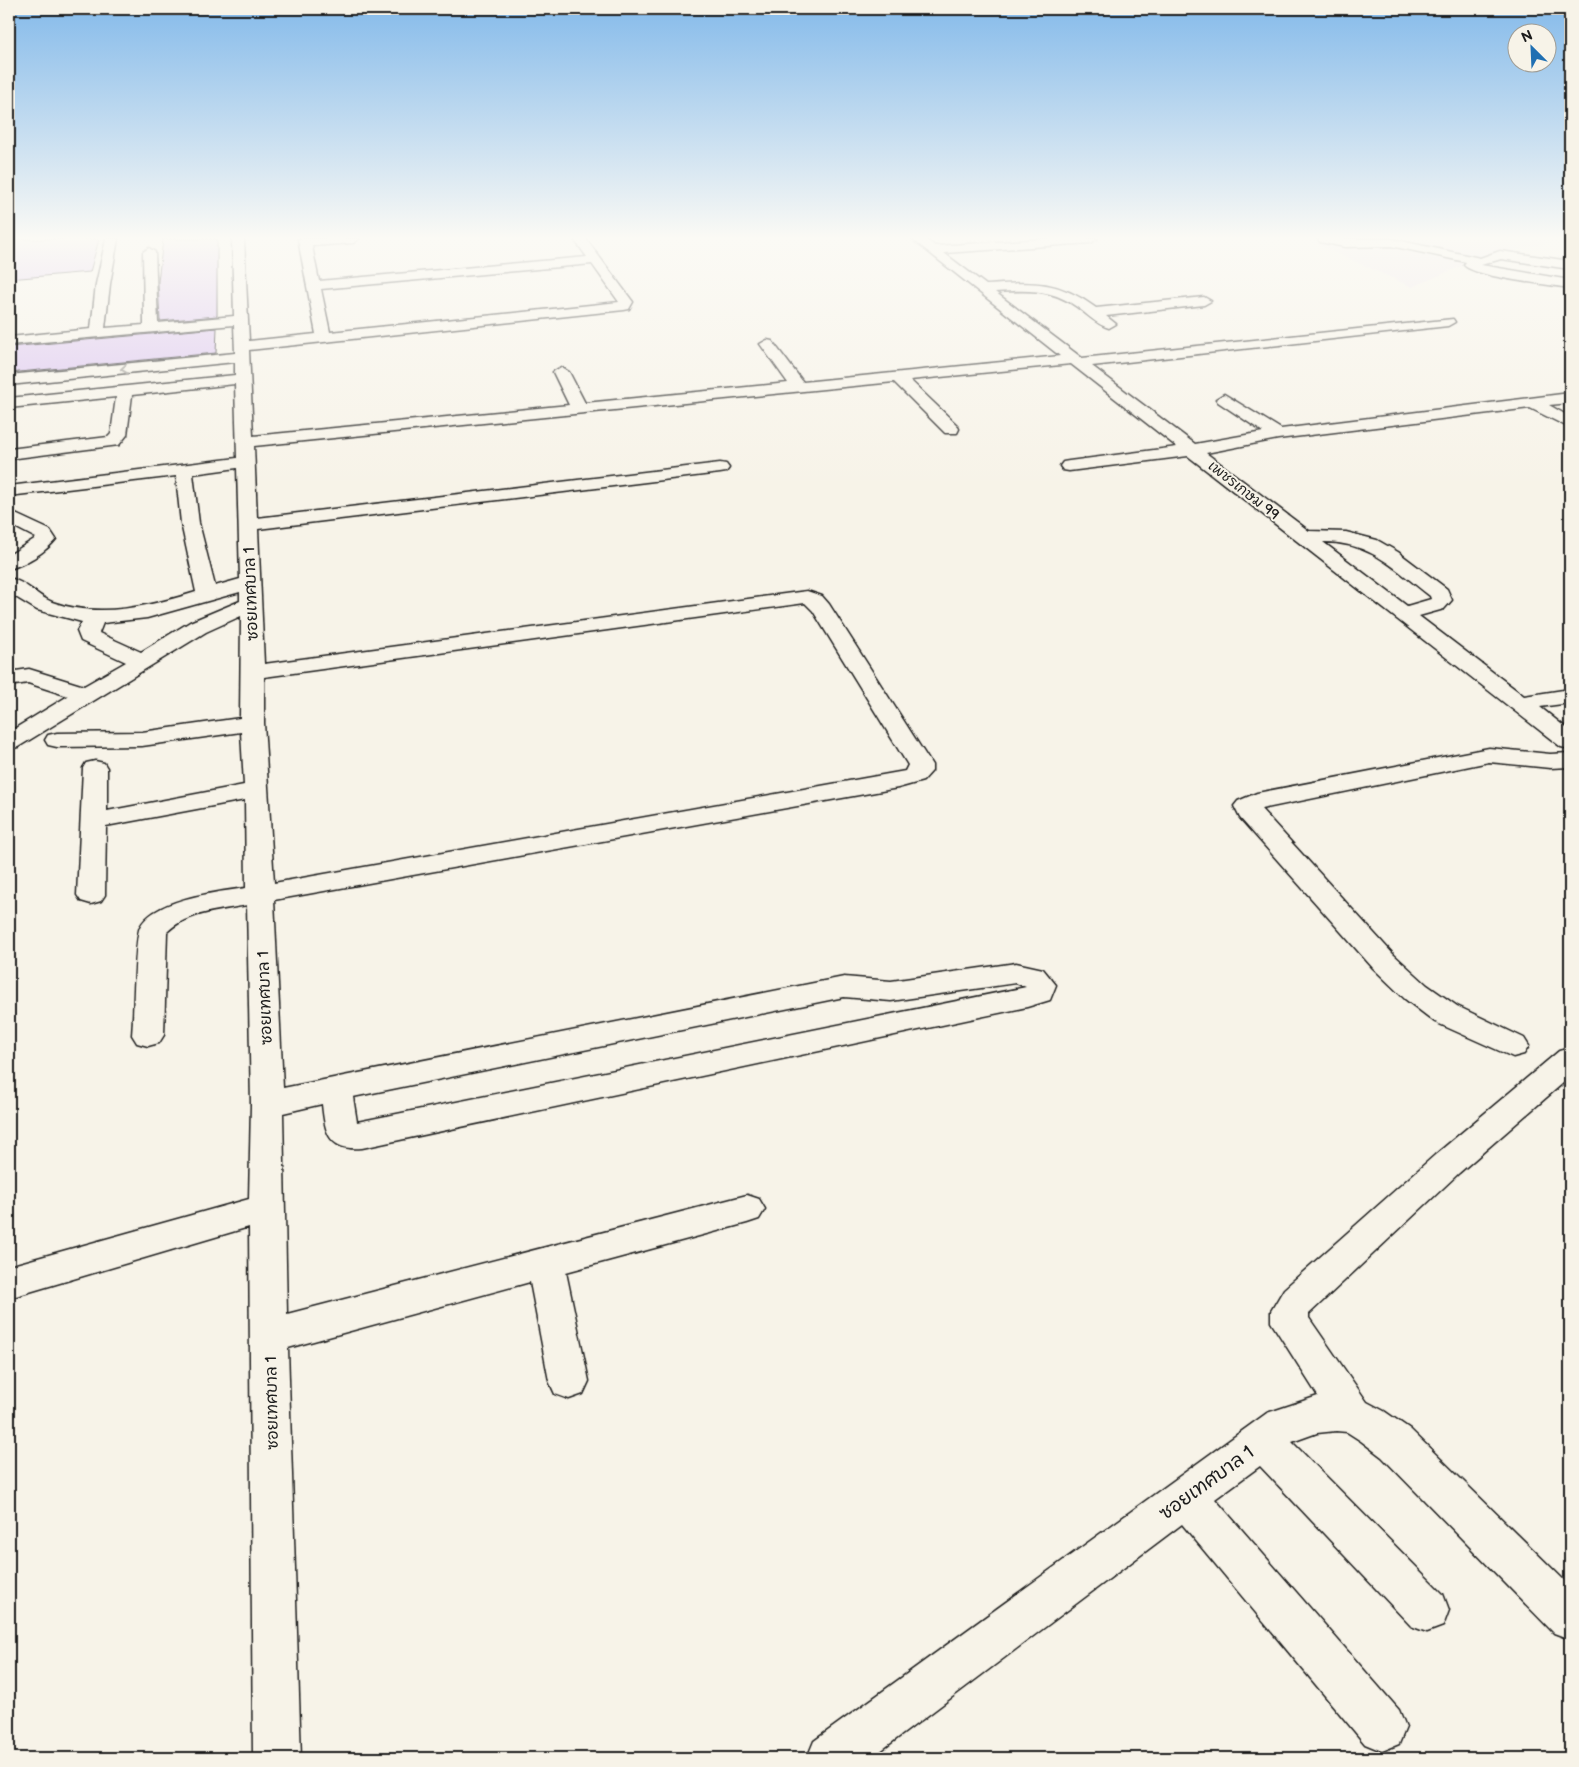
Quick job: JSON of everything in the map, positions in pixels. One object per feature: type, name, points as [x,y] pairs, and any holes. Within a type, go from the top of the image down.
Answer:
[{"type":"street","points":[[98,332],[99,321]]},
{"type":"street","points":[[151,321],[151,327]]},
{"type":"street","name":"ซอยเทศบาล 1","points":[[240,321],[253,672],[252,723],[257,790],[267,1104],[266,1208],[277,1758]]},
{"type":"street","points":[[321,321],[324,338]]},
{"type":"street","points":[[9,393],[324,338],[479,321]]},
{"type":"street","name":"เพชรเกษม 99","points":[[1025,321],[1570,742]]},
{"type":"street","points":[[1105,321],[1109,324]]},
{"type":"street","points":[[9,491],[184,470],[245,452],[470,419],[799,386],[1077,361],[1448,322]]},
{"type":"street","points":[[9,341],[151,327],[241,354]]},
{"type":"street","points":[[767,344],[799,386]]},
{"type":"street","points":[[9,380],[241,354]]},
{"type":"street","points":[[9,403],[125,391],[241,354]]},
{"type":"street","points":[[561,372],[579,408]]},
{"type":"street","points":[[898,377],[951,429]]},
{"type":"street","points":[[9,454],[113,441],[119,435],[125,391]]},
{"type":"street","points":[[1069,466],[1192,450],[1278,434],[1570,398]]},
{"type":"street","points":[[1224,399],[1278,434]]},
{"type":"street","points":[[1531,402],[1570,423]]},
{"type":"street","points":[[430,410],[463,409],[470,419]]},
{"type":"street","points":[[247,525],[720,468]]},
{"type":"street","points":[[184,470],[190,523],[207,594]]},
{"type":"street","points":[[9,517],[42,534],[46,539],[9,563]]},
{"type":"street","points":[[9,538],[33,529]]},
{"type":"street","points":[[1305,536],[1345,537],[1359,540],[1377,548],[1440,593],[1442,600],[1436,605],[1404,613]]},
{"type":"street","points":[[9,584],[43,606],[73,615],[96,617],[125,616],[156,610],[207,594],[250,594]]},
{"type":"street","points":[[9,742],[250,594]]},
{"type":"street","points":[[148,1035],[154,929],[159,920],[176,912],[260,894],[898,780],[920,771],[920,765],[822,608],[815,600],[807,596],[253,672]]},
{"type":"street","points":[[96,617],[88,631],[89,636],[142,661]]},
{"type":"street","points":[[9,678],[30,676],[85,694]]},
{"type":"street","points":[[1521,703],[1570,696]]},
{"type":"street","points":[[57,740],[142,739],[252,723]]},
{"type":"street","points":[[1513,1046],[1446,1014],[1416,992],[1382,961],[1249,813],[1247,806],[1257,801],[1490,755],[1520,756],[1555,762],[1570,760]]},
{"type":"street","points":[[91,895],[94,768]]},
{"type":"street","points":[[93,821],[257,790]]},
{"type":"street","points":[[267,1104],[336,1090],[844,987],[891,991],[1012,973],[1028,974],[1038,979],[1041,985],[1039,993],[1027,997],[362,1135],[352,1136],[341,1129],[336,1090]]},
{"type":"street","points":[[1570,1059],[1447,1164],[1297,1300],[1290,1311],[1290,1322],[1352,1414],[1396,1443],[1570,1617]]},
{"type":"street","points":[[9,1282],[266,1208]]},
{"type":"street","points":[[269,1336],[747,1209]]},
{"type":"street","points":[[545,1262],[569,1381]]},
{"type":"street","name":"ซอยเทศบาล 1","points":[[831,1758],[1281,1426],[1314,1414],[1352,1414]]},
{"type":"street","points":[[1263,1440],[1428,1610]]},
{"type":"street","points":[[1186,1496],[1382,1727]]},
{"type":"building","points":[[217,328],[216,353],[9,373],[9,347]]}]
